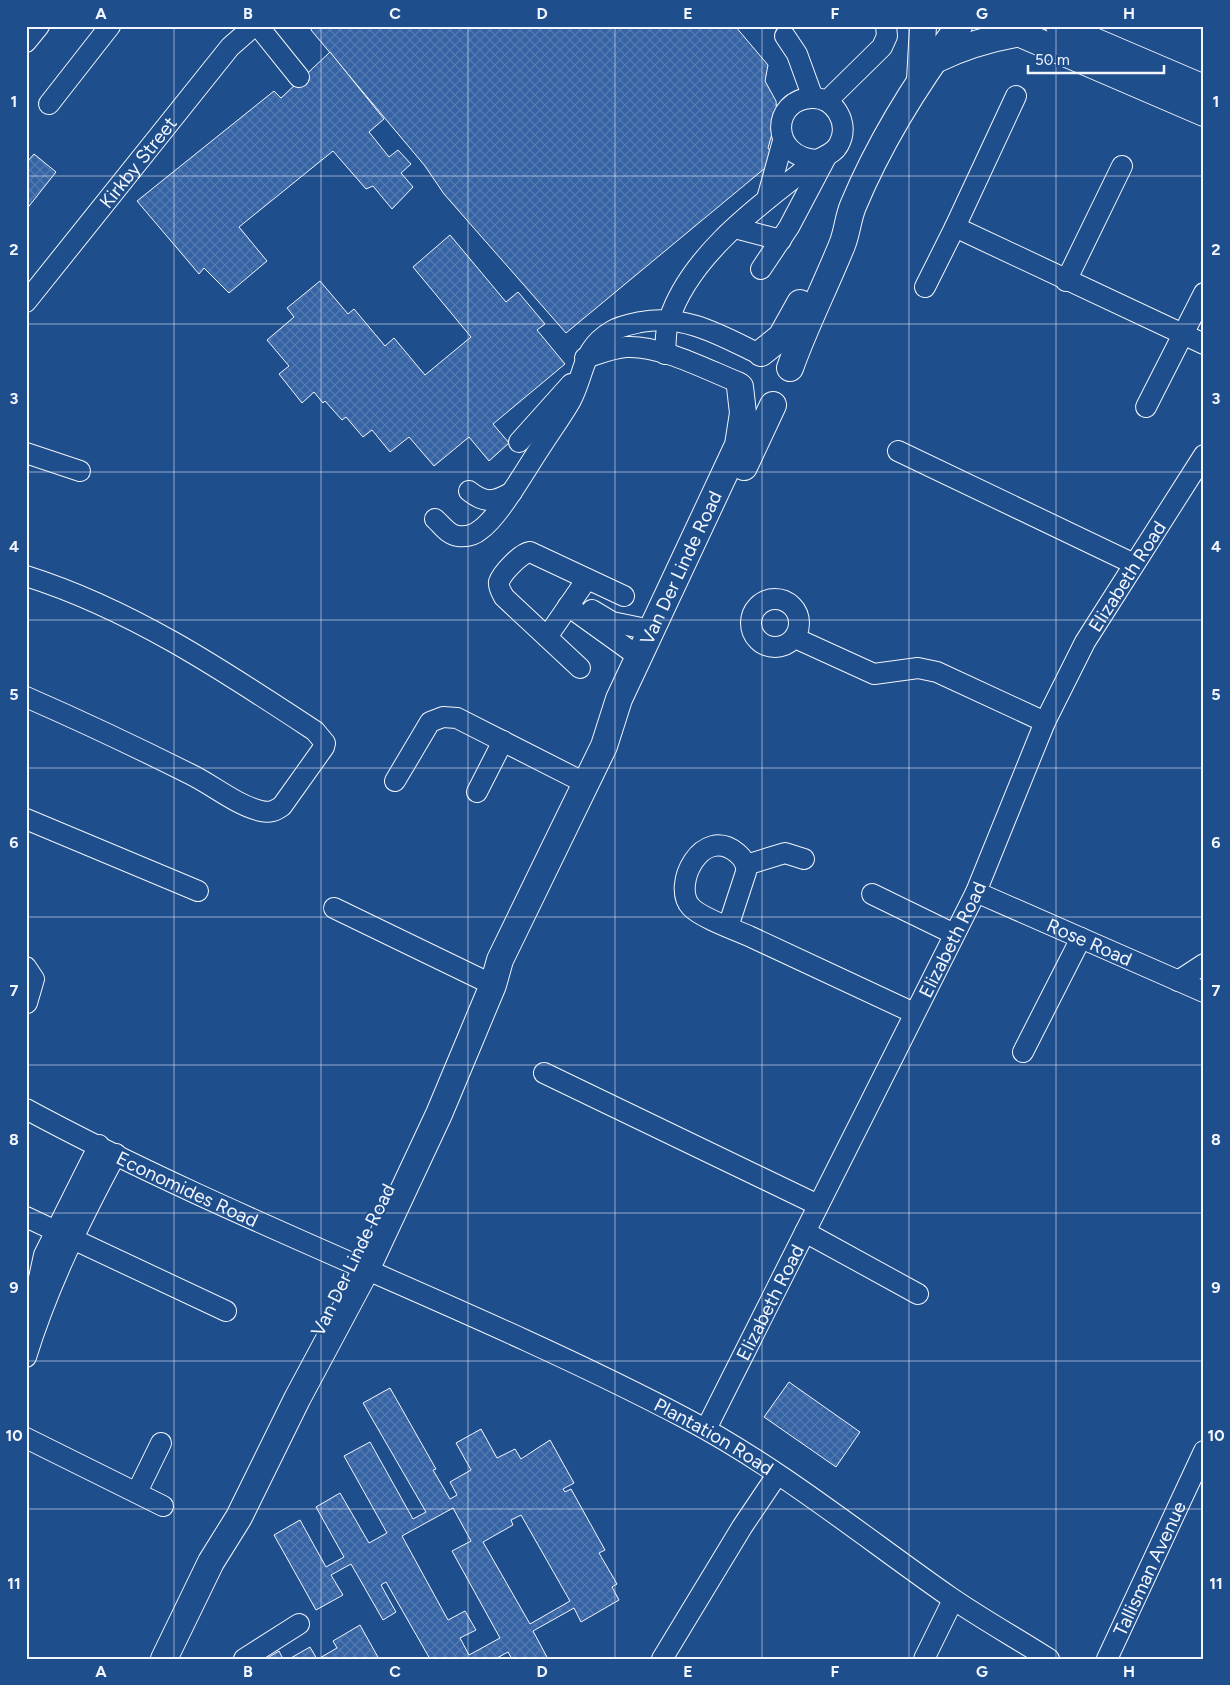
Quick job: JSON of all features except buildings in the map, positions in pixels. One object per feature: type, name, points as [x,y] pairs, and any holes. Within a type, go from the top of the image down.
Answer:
[{"type":"main road","points":[[923,26],[927,71]]},
{"type":"main road","points":[[852,208],[841,247],[804,328],[790,368],[792,383],[790,390],[780,402],[773,405],[757,404],[744,394],[740,385],[742,368],[746,362],[760,353],[787,328],[829,242],[852,208],[882,145],[927,71],[959,26]]},
{"type":"main road","points":[[1059,26],[1204,106]]},
{"type":"main road","points":[[927,71],[965,46],[997,37],[1012,30],[1204,106]]},
{"type":"main road","points":[[760,353],[778,356],[790,368]]},
{"type":"main road","name":"Van Der Linde Road","points":[[604,746],[619,699],[738,445],[743,412],[740,385]]},
{"type":"main road","name":"Van Der Linde Road","points":[[164,1659],[212,1562],[216,1539],[236,1496],[358,1266],[466,1025],[489,983],[604,746],[632,706],[773,405]]},
{"type":"street","points":[[26,42],[39,26]]},
{"type":"street","name":"Kirkby Street","points":[[26,302],[230,47],[254,26]]},
{"type":"street","points":[[258,26],[299,77]]},
{"type":"street","points":[[792,104],[802,99],[820,100],[882,47],[887,36],[886,26]]},
{"type":"street","points":[[49,104],[103,29]]},
{"type":"street","points":[[665,354],[668,321],[682,289],[697,267],[767,199],[821,158],[834,151],[843,134],[840,116],[820,100],[797,54],[785,36]]},
{"type":"street","points":[[767,199],[783,141],[782,121],[792,104],[797,54]]},
{"type":"street","points":[[925,287],[1016,96]]},
{"type":"street","points":[[783,141],[789,150],[797,156],[821,158]]},
{"type":"street","points":[[761,269],[781,240],[821,158]]},
{"type":"street","points":[[1066,280],[1122,166]]},
{"type":"street","points":[[955,227],[1204,344]]},
{"type":"street","points":[[735,228],[781,240]]},
{"type":"street","points":[[1146,407],[1204,294]]},
{"type":"street","points":[[435,519],[449,533],[456,536],[474,534],[487,524],[512,492],[571,400],[583,368],[598,340],[613,330],[650,321],[668,321],[703,326],[760,353]]},
{"type":"street","points":[[519,442],[583,368],[625,347],[642,347],[665,354],[740,385]]},
{"type":"street","points":[[898,451],[1134,564]]},
{"type":"street","points":[[26,453],[80,470]]},
{"type":"street","name":"Elizabeth Road","points":[[706,1429],[976,892],[1045,722],[1085,642],[1204,455]]},
{"type":"street","points":[[469,491],[484,500],[493,501],[512,492]]},
{"type":"street","points":[[580,668],[504,597],[499,589],[499,582],[524,552],[530,552],[624,596]]},
{"type":"street","points":[[26,576],[90,598],[217,666],[315,731],[325,742],[324,747],[282,806],[272,812],[262,812],[141,750],[26,697]]},
{"type":"street","points":[[547,637],[587,579]]},
{"type":"street","points":[[571,602],[612,622],[651,630]]},
{"type":"street","points":[[571,602],[639,657]]},
{"type":"street","points":[[795,638],[866,672],[885,673],[918,668],[937,672],[1045,722]]},
{"type":"street","points":[[395,781],[430,722],[443,717],[457,718],[585,783]]},
{"type":"street","points":[[477,792],[503,741]]},
{"type":"street","points":[[26,819],[198,891]]},
{"type":"street","points":[[728,927],[746,872],[746,865],[739,854],[730,847],[712,845],[707,847],[697,858],[686,876],[685,898],[690,905],[728,927],[914,1013]]},
{"type":"street","points":[[746,865],[785,853],[804,859]]},
{"type":"street","name":"Rose Road","points":[[976,892],[1204,992]]},
{"type":"street","points":[[872,894],[954,934]]},
{"type":"street","points":[[334,908],[489,983]]},
{"type":"street","points":[[1023,1052],[1081,938]]},
{"type":"street","points":[[1178,981],[1204,964]]},
{"type":"street","points":[[26,968],[34,979],[28,1003]]},
{"type":"street","points":[[544,1073],[818,1206]]},
{"type":"street","name":"Economides Road","points":[[26,1109],[358,1266]]},
{"type":"street","points":[[26,1357],[64,1237],[108,1149]]},
{"type":"street","points":[[26,1217],[64,1237],[226,1311]]},
{"type":"street","points":[[805,1232],[918,1294]]},
{"type":"street","name":"Plantation Road","points":[[358,1266],[579,1365],[706,1429],[777,1475],[954,1600],[1049,1659]]},
{"type":"street","points":[[26,1438],[163,1506]]},
{"type":"street","points":[[136,1492],[161,1442]]},
{"type":"street","name":"Tallisman Avenue","points":[[1108,1659],[1204,1451]]},
{"type":"street","points":[[662,1659],[742,1527],[777,1475]]},
{"type":"street","points":[[924,1659],[954,1600]]},
{"type":"street","points":[[244,1659],[299,1624]]}]
